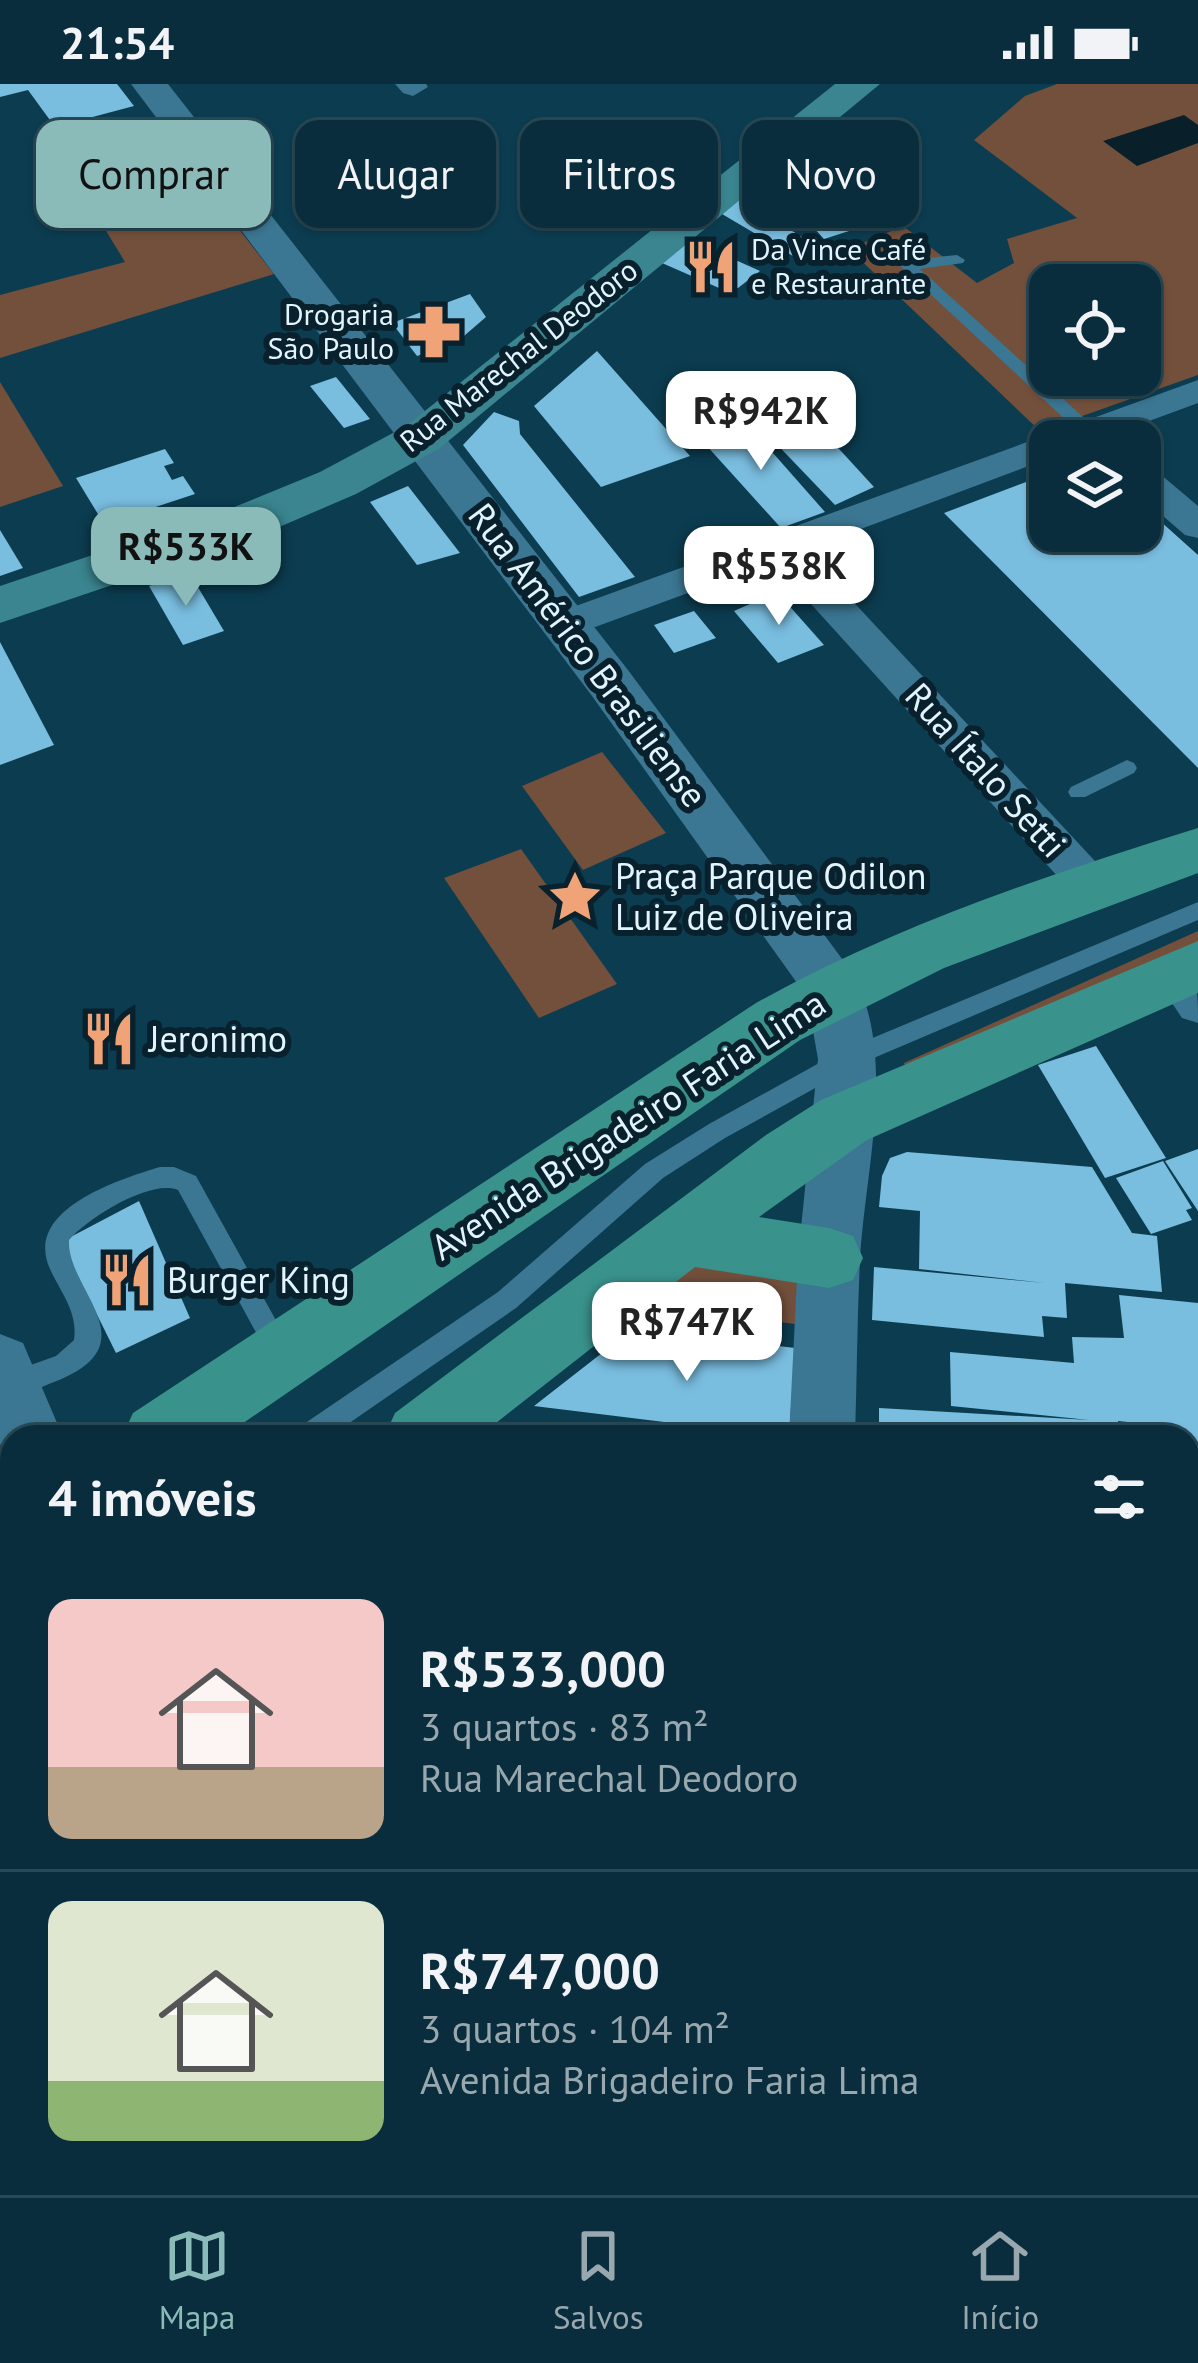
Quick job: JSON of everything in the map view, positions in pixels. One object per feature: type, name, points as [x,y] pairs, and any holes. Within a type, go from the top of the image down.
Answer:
[{"type":"main road","name":"Rua Marechal Deodoro","points":[[0,605],[245,522],[338,483],[423,437],[702,188],[860,84]]},
{"type":"main road","name":"Avenida Brigadeiro Faria Lima","points":[[178,1425],[729,1051],[834,991],[1198,850]]},
{"type":"main road","points":[[437,1425],[789,1155],[846,1089],[1190,981]]},
{"type":"main road","points":[[685,1235],[829,1258]]},
{"type":"street","name":"Rua Américo Brasiliense","points":[[148,84],[423,437],[834,991],[846,1089],[829,1258],[822,1425]]},
{"type":"street","points":[[1126,420],[1198,391]]},
{"type":"street","points":[[565,625],[1029,453]]},
{"type":"street","points":[[1161,494],[1198,526]]},
{"type":"street","name":"Rua Ítalo Setti","points":[[781,547],[1093,887]]},
{"type":"lane","points":[[957,260],[907,265],[1064,420]]},
{"type":"lane","points":[[1078,792],[1127,768]]},
{"type":"lane","points":[[325,1425],[507,1300],[654,1172],[846,1089],[1198,911]]},
{"type":"lane","points":[[13,1395],[69,1363],[87,1341],[89,1322],[55,1246],[57,1230],[71,1217],[162,1176],[187,1183],[284,1357]]},
{"type":"shaded area","points":[[1057,84],[1198,84],[1198,375],[1161,388],[1161,264],[1029,264],[1029,396],[1139,396],[1071,420],[1029,421],[849,249],[906,228],[977,283],[1014,263],[1007,239],[1077,218],[974,140],[1025,96]]},
{"type":"shaded area","points":[[104,228],[238,228],[274,274],[0,358],[0,295],[125,262]]},
{"type":"shaded area","points":[[0,382],[63,486],[0,507]]},
{"type":"shaded area","points":[[602,752],[666,833],[583,870],[522,786]]},
{"type":"shaded area","points":[[521,849],[617,984],[539,1018],[444,878]]},
{"type":"shaded area","points":[[1198,931],[1198,947],[906,1068],[904,1063]]},
{"type":"shaded area","points":[[691,1244],[809,1259],[803,1325],[630,1303]]},
{"type":"water","points":[[1184,115],[1198,125],[1198,143],[1137,166],[1103,141]]},
{"type":"building","points":[[0,84],[117,84],[134,106],[81,120],[50,120],[28,90],[0,97]]},
{"type":"building","points":[[742,197],[742,226],[722,214]]},
{"type":"building","points":[[746,228],[787,228],[813,244],[798,259]]},
{"type":"building","points":[[814,228],[858,228],[824,239]]},
{"type":"building","name":"Da Vince Café e Restaurante","points":[[691,240],[760,271],[738,288],[719,288],[662,263]]},
{"type":"building","name":"Drogaria São Paulo","points":[[470,294],[486,317],[457,342],[417,356],[392,323]]},
{"type":"building","points":[[597,351],[690,456],[601,487],[534,406]]},
{"type":"building","points":[[336,377],[370,419],[344,428],[310,386]]},
{"type":"building","points":[[785,390],[874,487],[835,505],[743,409]]},
{"type":"building","points":[[494,412],[519,421],[520,434],[635,577],[579,597],[463,445]]},
{"type":"building","points":[[743,419],[825,512],[781,528],[697,435]]},
{"type":"building","points":[[165,449],[174,463],[164,466],[172,480],[183,476],[195,494],[104,524],[76,478]]},
{"type":"building","points":[[1029,481],[1029,552],[1161,552],[1161,522],[1198,555],[1198,768],[944,513]]},
{"type":"building","points":[[408,486],[460,553],[417,565],[370,502]]},
{"type":"building","points":[[0,530],[23,568],[0,576]]},
{"type":"building","points":[[189,572],[224,631],[183,645],[149,586]]},
{"type":"building","points":[[777,592],[824,645],[778,663],[734,611]]},
{"type":"building","points":[[694,611],[716,638],[674,653],[654,625]]},
{"type":"building","points":[[0,642],[54,745],[0,765]]},
{"type":"building","points":[[1096,1046],[1166,1158],[1105,1178],[1038,1065]]},
{"type":"building","points":[[1198,1149],[1198,1211],[1165,1161]]},
{"type":"building","points":[[907,1152],[1092,1167],[1132,1233],[1157,1236],[1162,1292],[1065,1283],[1067,1318],[1042,1316],[1044,1337],[872,1320],[874,1267],[1045,1283],[919,1269],[920,1211],[879,1207],[882,1176],[890,1158]]},
{"type":"building","points":[[1163,1161],[1192,1208],[1186,1210],[1192,1220],[1151,1234],[1116,1178]]},
{"type":"building","name":"Burger King","points":[[139,1201],[190,1318],[116,1353],[61,1242]]},
{"type":"building","points":[[1119,1295],[1198,1303],[1198,1425],[1118,1421],[1118,1425],[879,1425],[879,1408],[1089,1420],[951,1406],[950,1352],[1074,1363],[1072,1337],[1124,1338]]},
{"type":"building","points":[[634,1328],[795,1348],[790,1425],[689,1425],[534,1406]]},
{"type":"place","name":"Da Vince Café e Restaurante","points":[[711,267]]},
{"type":"place","name":"Drogaria São Paulo","points":[[434,332]]},
{"type":"place","name":"Praça Parque Odilon Luiz de Oliveira","points":[[575,897]]},
{"type":"place","name":"Jeronimo","points":[[109,1039]]},
{"type":"place","name":"Burger King","points":[[127,1280]]}]
